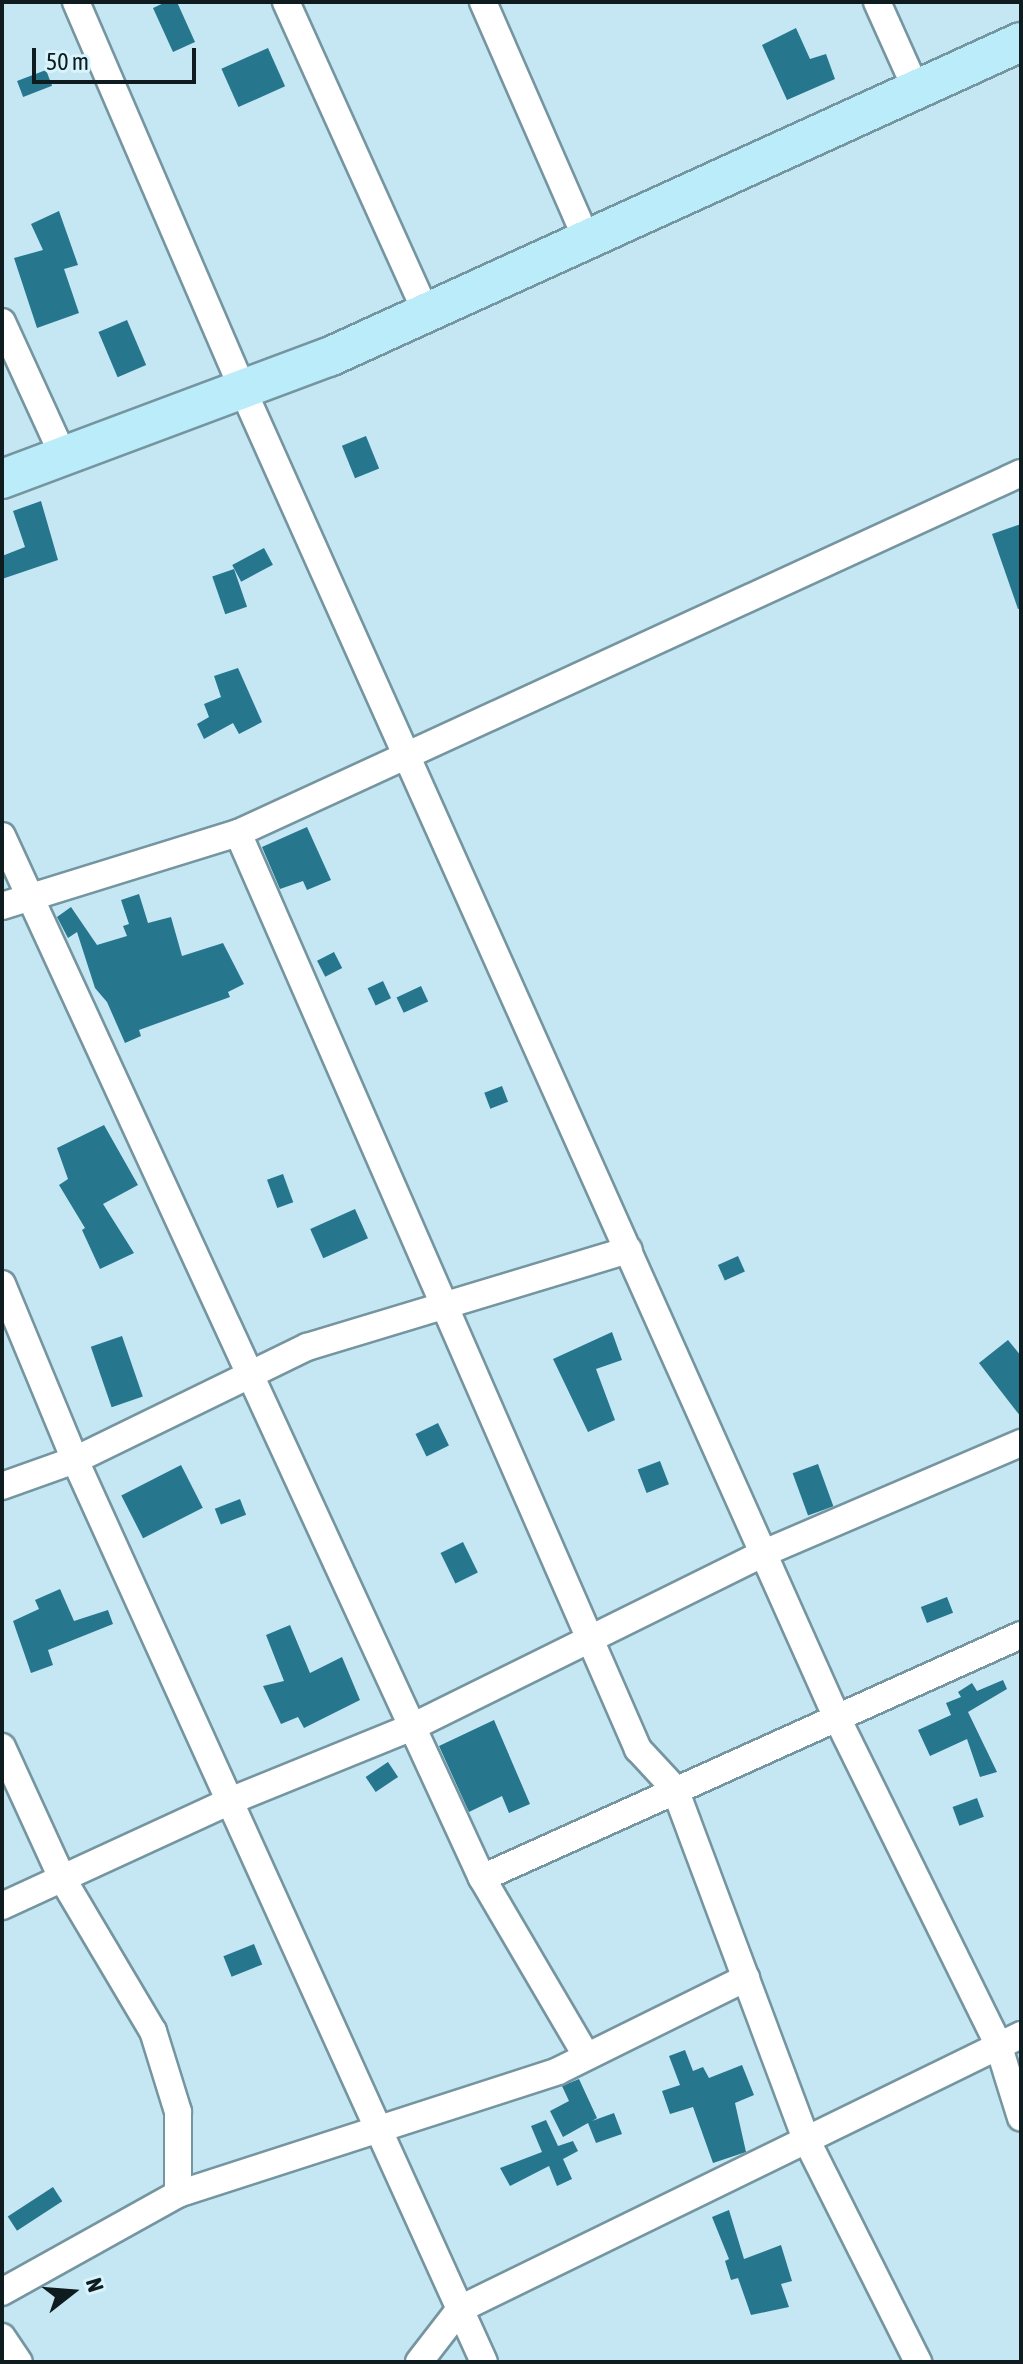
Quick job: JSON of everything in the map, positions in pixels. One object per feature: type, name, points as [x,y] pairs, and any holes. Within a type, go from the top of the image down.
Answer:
[{"type":"street","points":[[76,2],[242,388],[836,1716],[1010,2039],[1021,2118]]},
{"type":"street","points":[[286,2],[426,312]]},
{"type":"street","points":[[483,2],[587,240]]},
{"type":"street","points":[[877,2],[917,91]]},
{"type":"street","points":[[2,479],[62,453],[242,388],[426,312],[1021,42]]},
{"type":"street","points":[[2,322],[62,453]]},
{"type":"street","points":[[2,906],[27,895],[238,833],[408,759],[1021,473]]},
{"type":"street","points":[[238,833],[448,1304],[638,1749],[675,1789],[806,2139],[918,2362]]},
{"type":"street","points":[[2,836],[482,1878],[586,2055]]},
{"type":"street","points":[[2,1486],[75,1460],[307,1347],[629,1250]]},
{"type":"street","points":[[2,1284],[75,1460],[484,2362]]},
{"type":"street","points":[[2,1906],[230,1801],[412,1727],[764,1553],[1021,1443]]},
{"type":"street","points":[[482,1878],[836,1716],[1018,1644]]},
{"type":"street","points":[[2,1747],[62,1878],[153,2031],[178,2112],[178,2194]]},
{"type":"street","points":[[2,2292],[178,2194],[558,2071],[746,1978]]},
{"type":"street","points":[[419,2362],[460,2309],[1010,2039]]},
{"type":"street","points":[[2,2337],[19,2362]]},
{"type":"building","points":[[166,2],[177,2],[195,42],[173,52],[153,8]]},
{"type":"building","points":[[796,28],[810,59],[826,54],[835,79],[787,100],[762,45]]},
{"type":"building","points":[[268,48],[285,86],[238,107],[221,69]]},
{"type":"building","points":[[46,70],[52,86],[23,97],[17,81]]},
{"type":"building","points":[[59,211],[78,265],[64,269],[79,313],[37,328],[14,258],[43,250],[31,224]]},
{"type":"building","points":[[127,320],[146,365],[118,377],[98,332]]},
{"type":"building","points":[[366,436],[379,468],[355,478],[342,446]]},
{"type":"building","points":[[41,501],[58,560],[2,579],[2,556],[25,547],[13,511]]},
{"type":"building","points":[[1021,524],[1021,608],[1018,609],[992,534]]},
{"type":"building","points":[[264,548],[273,565],[241,582],[232,565]]},
{"type":"building","points":[[234,569],[247,607],[225,614],[212,576]]},
{"type":"building","points":[[238,668],[262,722],[239,734],[233,723],[204,739],[197,724],[209,717],[204,704],[221,697],[214,676]]},
{"type":"building","points":[[307,827],[331,880],[307,890],[303,881],[280,889],[262,847]]},
{"type":"building","points":[[139,894],[148,923],[171,917],[182,956],[223,943],[244,984],[228,992],[230,997],[139,1030],[141,1036],[125,1043],[107,1002],[95,988],[77,932],[68,938],[57,917],[71,907],[97,945],[127,936],[123,926],[129,924],[121,900]]},
{"type":"building","points":[[334,952],[342,968],[325,977],[317,961]]},
{"type":"building","points":[[383,981],[391,998],[376,1005],[368,988]]},
{"type":"building","points":[[421,986],[428,1001],[404,1013],[397,997]]},
{"type":"building","points":[[502,1086],[508,1102],[490,1109],[484,1093]]},
{"type":"building","points":[[104,1125],[138,1185],[103,1204],[134,1253],[100,1269],[82,1230],[85,1228],[59,1185],[68,1179],[57,1148]]},
{"type":"building","points":[[283,1174],[293,1202],[277,1208],[267,1180]]},
{"type":"building","points":[[355,1209],[368,1238],[323,1258],[310,1229]]},
{"type":"building","points":[[738,1256],[745,1272],[725,1280],[718,1265]]},
{"type":"building","points":[[612,1332],[622,1360],[596,1369],[615,1420],[588,1432],[553,1359]]},
{"type":"building","points":[[122,1336],[143,1397],[112,1407],[91,1347]]},
{"type":"building","points":[[1008,1340],[1021,1356],[1021,1417],[979,1363]]},
{"type":"building","points":[[438,1423],[449,1445],[426,1456],[416,1434]]},
{"type":"building","points":[[660,1461],[669,1484],[647,1493],[638,1470]]},
{"type":"building","points":[[818,1464],[833,1506],[808,1516],[793,1473]]},
{"type":"building","points":[[181,1465],[203,1508],[143,1538],[121,1495]]},
{"type":"building","points":[[240,1499],[246,1515],[221,1525],[215,1509]]},
{"type":"building","points":[[463,1542],[478,1573],[455,1584],[441,1553]]},
{"type":"building","points":[[60,1589],[74,1621],[108,1610],[113,1624],[48,1650],[53,1665],[31,1673],[13,1621],[39,1609],[35,1600]]},
{"type":"building","points":[[947,1597],[953,1613],[927,1623],[921,1607]]},
{"type":"building","points":[[290,1625],[310,1673],[342,1657],[360,1700],[304,1728],[298,1717],[281,1724],[263,1686],[284,1681],[266,1635]]},
{"type":"building","points":[[1003,1680],[1007,1689],[968,1712],[997,1772],[980,1777],[967,1739],[930,1756],[918,1730],[951,1715],[946,1703],[961,1697],[958,1692],[972,1683],[977,1691]]},
{"type":"building","points":[[494,1720],[530,1804],[509,1813],[502,1796],[469,1812],[439,1746]]},
{"type":"building","points":[[388,1762],[398,1777],[376,1792],[366,1777]]},
{"type":"building","points":[[977,1798],[984,1817],[959,1826],[953,1807]]},
{"type":"building","points":[[254,1944],[262,1964],[232,1977],[223,1956]]},
{"type":"building","points":[[685,2050],[693,2071],[703,2067],[709,2078],[742,2065],[754,2095],[735,2103],[746,2152],[713,2163],[693,2107],[670,2114],[662,2091],[680,2085],[669,2056]]},
{"type":"building","points":[[579,2079],[597,2118],[592,2121],[614,2113],[622,2134],[596,2143],[588,2123],[563,2137],[550,2111],[569,2101],[562,2086]]},
{"type":"building","points":[[546,2120],[558,2146],[573,2141],[578,2151],[563,2159],[572,2179],[557,2186],[549,2166],[510,2186],[500,2168],[542,2152],[531,2126]]},
{"type":"building","points":[[53,2187],[62,2201],[17,2231],[8,2216]]},
{"type":"building","points":[[729,2210],[744,2259],[781,2245],[792,2281],[781,2284],[789,2307],[751,2315],[738,2278],[731,2280],[725,2261],[729,2259],[712,2217]]}]
